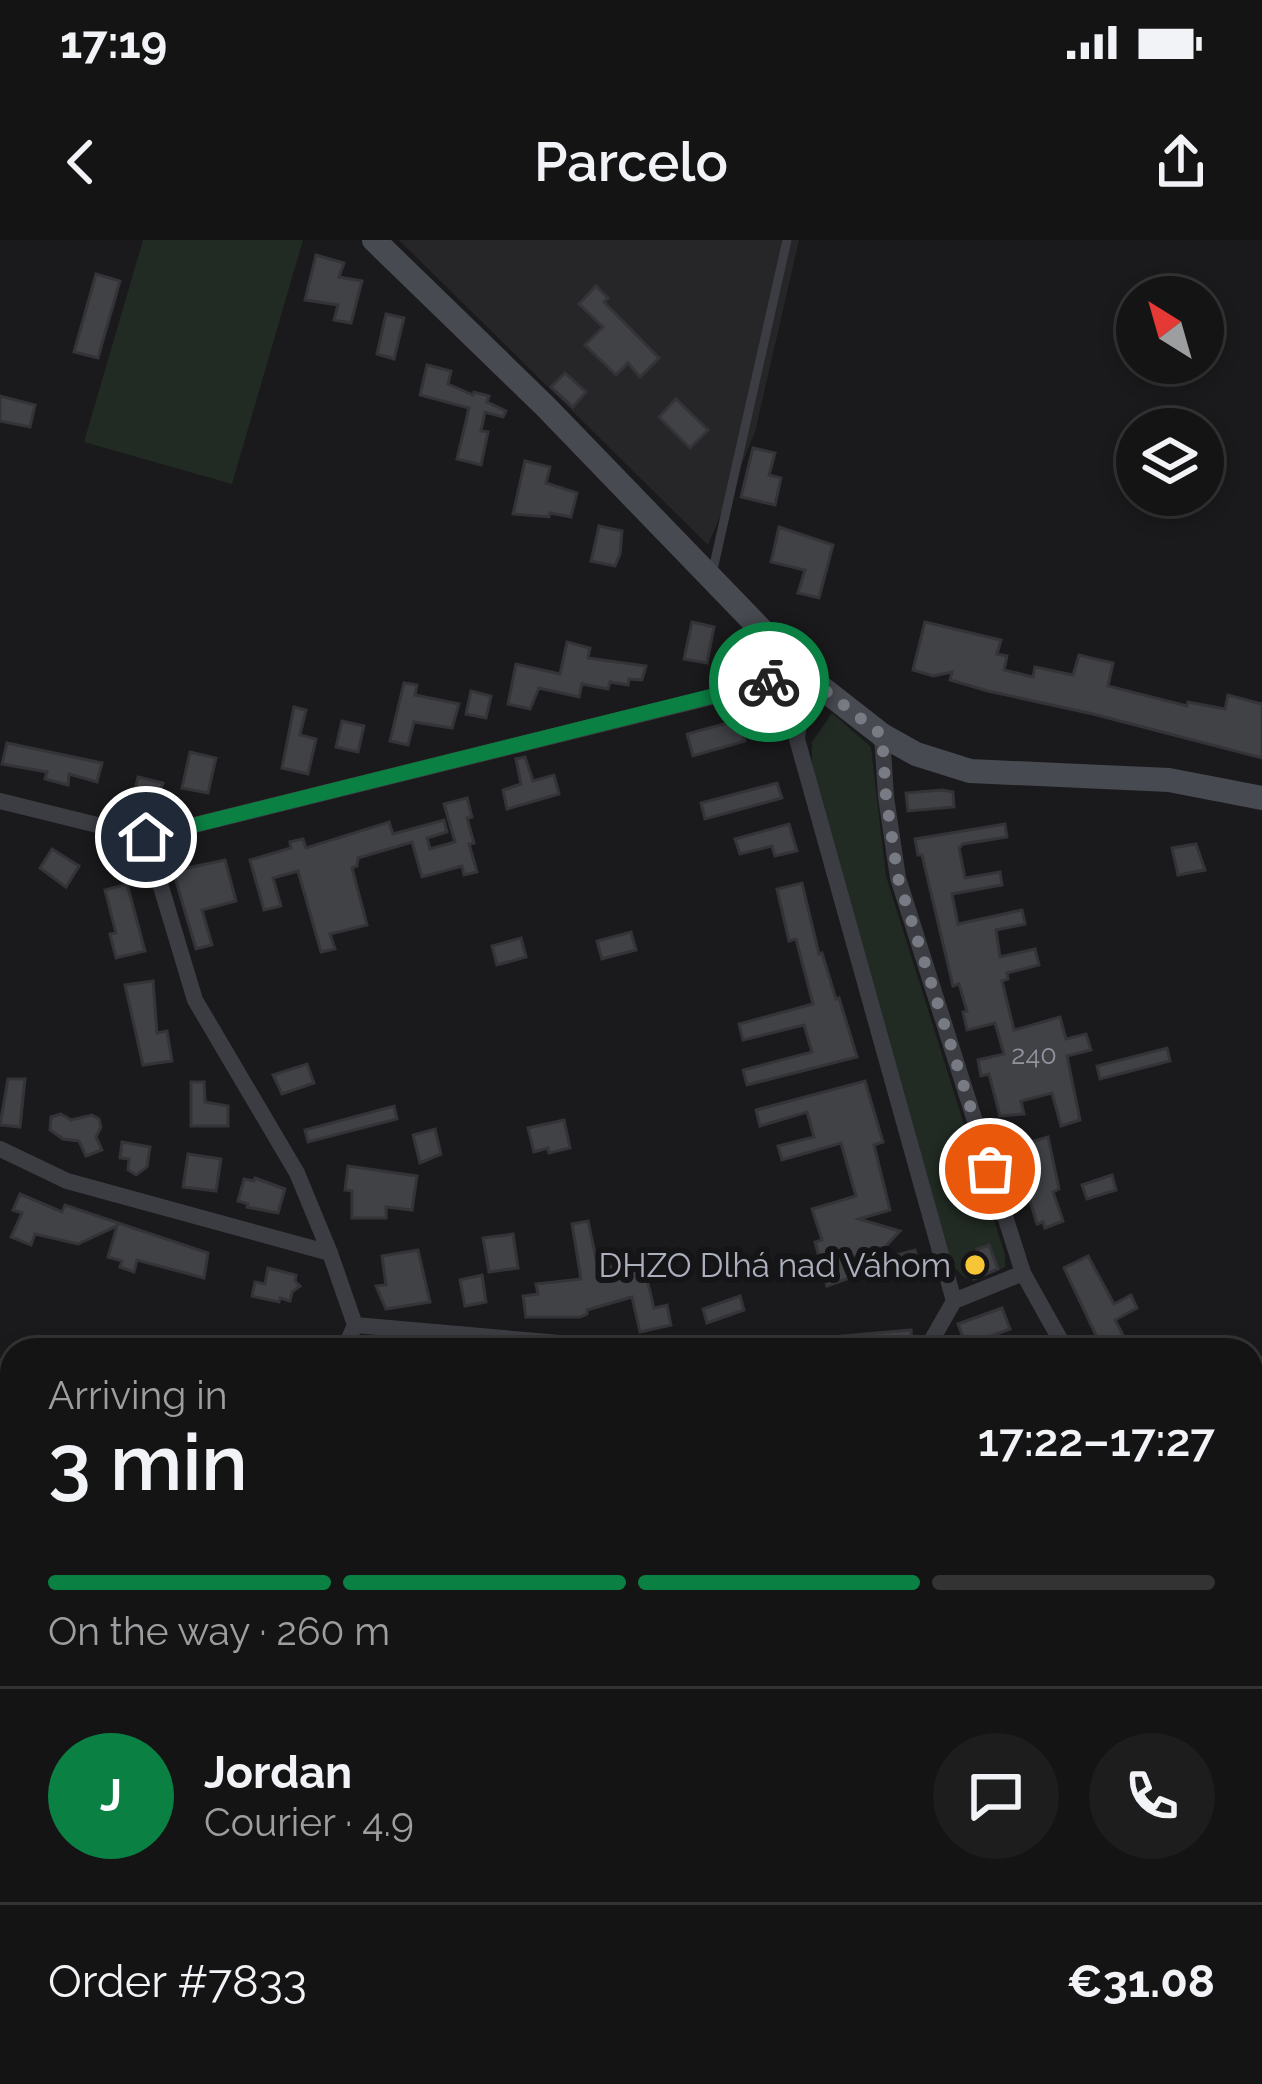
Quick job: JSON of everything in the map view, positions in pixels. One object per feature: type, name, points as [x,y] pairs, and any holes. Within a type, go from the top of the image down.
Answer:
[{"type":"main road","points":[[374,240],[545,406],[804,674],[882,735],[916,754],[970,772],[1169,780],[1262,798]]},
{"type":"street","points":[[0,801],[146,837],[804,674],[797,740],[953,1301]]},
{"type":"street","points":[[882,735],[898,878],[1024,1273],[1059,1338]]},
{"type":"street","points":[[146,837],[195,1000],[297,1173],[355,1325],[349,1338]]},
{"type":"street","points":[[0,1149],[67,1181],[330,1253]]},
{"type":"street","points":[[933,1338],[953,1301],[1024,1273]]},
{"type":"street","points":[[355,1325],[503,1338]]},
{"type":"lane","points":[[711,578],[787,240]]},
{"type":"shaded area","points":[[143,240],[303,240],[232,484],[84,442]]},
{"type":"shaded area","points":[[399,240],[799,240],[755,432],[708,545]]},
{"type":"shaded area","points":[[832,713],[871,747],[886,876],[1005,1255],[1005,1267],[999,1270],[989,1245],[977,1249],[979,1255],[967,1260],[974,1279],[964,1277],[952,1265],[832,852],[812,742]]},
{"type":"building","points":[[316,255],[344,263],[339,277],[362,281],[351,323],[334,320],[338,305],[305,300]]},
{"type":"building","points":[[96,274],[120,281],[98,358],[74,352]]},
{"type":"building","points":[[596,286],[608,298],[604,302],[659,358],[640,377],[628,363],[616,375],[585,345],[603,327],[579,304]]},
{"type":"building","points":[[386,314],[404,318],[394,359],[377,354]]},
{"type":"building","points":[[427,365],[451,371],[448,384],[489,396],[487,402],[506,411],[503,417],[485,412],[481,431],[488,432],[481,465],[457,459],[469,408],[420,395]]},
{"type":"building","points":[[565,373],[586,392],[573,407],[551,387]]},
{"type":"building","points":[[0,396],[35,405],[30,427],[0,421]]},
{"type":"building","points":[[676,399],[708,430],[690,448],[659,417]]},
{"type":"building","points":[[753,448],[775,453],[769,475],[781,478],[775,505],[741,497]]},
{"type":"building","points":[[525,461],[550,467],[546,483],[577,493],[571,517],[513,514]]},
{"type":"building","points":[[599,526],[622,531],[615,566],[591,561]]},
{"type":"building","points":[[779,527],[833,545],[819,598],[798,593],[805,570],[771,562]]},
{"type":"building","points":[[692,622],[714,627],[707,663],[684,659]]},
{"type":"building","points":[[925,622],[1001,640],[997,654],[1007,656],[1004,670],[1033,677],[1035,667],[1073,675],[1079,655],[1113,663],[1108,686],[1187,706],[1188,702],[1225,709],[1228,695],[1262,704],[1262,758],[988,691],[950,680],[952,672],[933,676],[913,670]]},
{"type":"building","points":[[567,642],[590,648],[588,658],[646,666],[642,680],[629,679],[628,685],[610,682],[608,689],[582,684],[579,697],[539,688],[530,709],[508,704],[516,664],[560,674]]},
{"type":"building","points":[[404,683],[417,685],[415,695],[459,704],[452,728],[414,722],[408,745],[390,741]]},
{"type":"building","points":[[471,691],[491,696],[486,718],[466,714]]},
{"type":"building","points":[[294,707],[306,710],[300,735],[316,739],[308,774],[282,768]]},
{"type":"building","points":[[753,716],[756,730],[743,734],[745,741],[693,756],[687,734]]},
{"type":"building","points":[[342,721],[364,726],[358,752],[336,747]]},
{"type":"building","points":[[7,743],[102,763],[97,782],[69,774],[68,785],[45,779],[47,772],[2,764]]},
{"type":"building","points":[[190,752],[216,758],[208,793],[182,788]]},
{"type":"building","points":[[525,757],[533,781],[554,775],[559,794],[507,809],[503,790],[521,784],[516,759]]},
{"type":"building","points":[[138,777],[163,783],[156,803],[133,799]]},
{"type":"building","points":[[777,783],[782,798],[705,819],[701,803]]},
{"type":"building","points":[[953,792],[954,807],[908,811],[906,793]]},
{"type":"building","points":[[467,798],[474,843],[469,844],[477,872],[464,875],[462,866],[422,877],[412,842],[358,858],[352,868],[367,925],[330,934],[335,949],[321,952],[298,871],[273,878],[281,906],[264,910],[250,860],[291,848],[290,842],[303,839],[306,848],[389,822],[393,834],[444,820],[447,832],[427,838],[430,849],[455,842],[444,804]]},
{"type":"building","points":[[789,824],[797,851],[775,856],[772,846],[740,854],[735,839]]},
{"type":"building","points":[[1005,824],[1007,837],[959,848],[965,878],[1000,872],[1002,885],[952,894],[958,924],[1022,910],[1025,924],[996,930],[1000,957],[1035,949],[1039,965],[1007,973],[1008,979],[1002,981],[1014,1030],[1060,1017],[1066,1039],[1086,1034],[1091,1050],[1067,1056],[1080,1120],[1061,1126],[1052,1093],[1021,1101],[1024,1114],[1000,1116],[989,1074],[981,1076],[978,1060],[1004,1054],[995,1023],[967,1030],[963,1012],[967,1011],[959,984],[953,986],[915,839]]},
{"type":"building","points":[[1196,844],[1205,870],[1178,875],[1172,848]]},
{"type":"building","points":[[52,849],[79,866],[66,887],[40,868]]},
{"type":"building","points":[[225,860],[236,901],[202,910],[212,945],[196,949],[173,871]]},
{"type":"building","points":[[802,883],[819,954],[857,1057],[747,1085],[743,1070],[812,1052],[804,1025],[743,1040],[739,1024],[813,1004],[796,939],[789,941],[777,889]]},
{"type":"building","points":[[127,884],[145,951],[116,958],[110,934],[116,933],[105,890]]},
{"type":"building","points":[[631,932],[636,950],[602,959],[597,941]]},
{"type":"building","points":[[521,938],[526,957],[497,965],[492,946]]},
{"type":"building","points":[[153,981],[157,1033],[167,1031],[172,1061],[143,1065],[125,985]]},
{"type":"building","points":[[1167,1048],[1170,1061],[1100,1079],[1097,1066]]},
{"type":"building","points":[[307,1064],[314,1083],[282,1094],[273,1075]]},
{"type":"building","points":[[8,1079],[25,1079],[20,1127],[0,1125]]},
{"type":"building","points":[[865,1081],[883,1142],[874,1145],[890,1210],[859,1219],[900,1231],[871,1262],[915,1250],[920,1270],[893,1280],[889,1274],[865,1280],[860,1274],[827,1286],[815,1242],[822,1240],[812,1209],[856,1196],[841,1143],[782,1160],[778,1146],[814,1137],[807,1112],[760,1126],[756,1110]]},
{"type":"building","points":[[191,1082],[204,1082],[205,1102],[228,1106],[228,1126],[191,1126]]},
{"type":"building","points":[[394,1106],[397,1119],[308,1142],[305,1130]]},
{"type":"building","points":[[61,1114],[71,1120],[92,1115],[99,1119],[96,1137],[102,1150],[86,1156],[79,1141],[63,1139],[50,1130],[51,1117]]},
{"type":"building","points":[[564,1120],[570,1148],[534,1152],[528,1128]]},
{"type":"building","points":[[435,1129],[441,1154],[420,1163],[413,1135]]},
{"type":"building","points":[[1048,1137],[1059,1189],[1053,1192],[1063,1221],[1045,1228],[1043,1222],[1037,1224],[1014,1147]]},
{"type":"building","points":[[122,1142],[150,1147],[147,1167],[136,1175],[128,1170],[129,1159],[120,1158]]},
{"type":"building","points":[[188,1154],[221,1159],[216,1191],[183,1187]]},
{"type":"building","points":[[348,1166],[417,1176],[412,1210],[386,1207],[386,1218],[352,1218],[352,1191],[345,1190]]},
{"type":"building","points":[[1112,1175],[1116,1190],[1087,1199],[1082,1185]]},
{"type":"building","points":[[244,1179],[285,1189],[278,1213],[238,1201]]},
{"type":"building","points":[[20,1194],[62,1212],[65,1205],[208,1253],[204,1278],[137,1260],[134,1272],[120,1267],[122,1261],[108,1257],[117,1226],[78,1244],[35,1234],[31,1245],[11,1237],[22,1213],[13,1210]]},
{"type":"building","points":[[588,1221],[597,1263],[602,1268],[643,1263],[654,1308],[667,1305],[671,1325],[640,1332],[632,1297],[587,1310],[580,1317],[526,1317],[523,1296],[538,1294],[536,1284],[581,1279],[572,1224]]},
{"type":"building","points":[[513,1234],[518,1268],[489,1272],[483,1238]]},
{"type":"building","points":[[989,1245],[998,1269],[974,1279],[967,1260]]},
{"type":"building","points":[[418,1250],[430,1302],[386,1309],[376,1286],[386,1285],[382,1256]]},
{"type":"building","points":[[1088,1256],[1114,1304],[1131,1295],[1137,1308],[1115,1320],[1125,1338],[1097,1338],[1064,1268]]},
{"type":"building","points":[[268,1268],[296,1275],[300,1286],[290,1301],[252,1296],[255,1282],[265,1284]]},
{"type":"building","points":[[482,1275],[486,1302],[465,1306],[460,1280]]},
{"type":"building","points":[[740,1296],[744,1310],[707,1323],[703,1309]]},
{"type":"building","points":[[1002,1308],[1010,1329],[986,1338],[963,1338],[958,1324]]},
{"type":"building","points":[[911,1330],[912,1338],[842,1338]]},
{"type":"way so far","points":[[769,682],[804,674],[882,735],[898,878],[990,1169]]},
{"type":"place","name":"DHZO Dlhá nad Váhom","points":[[975,1265]]},
{"type":"route","points":[[146,837],[769,682]]}]
